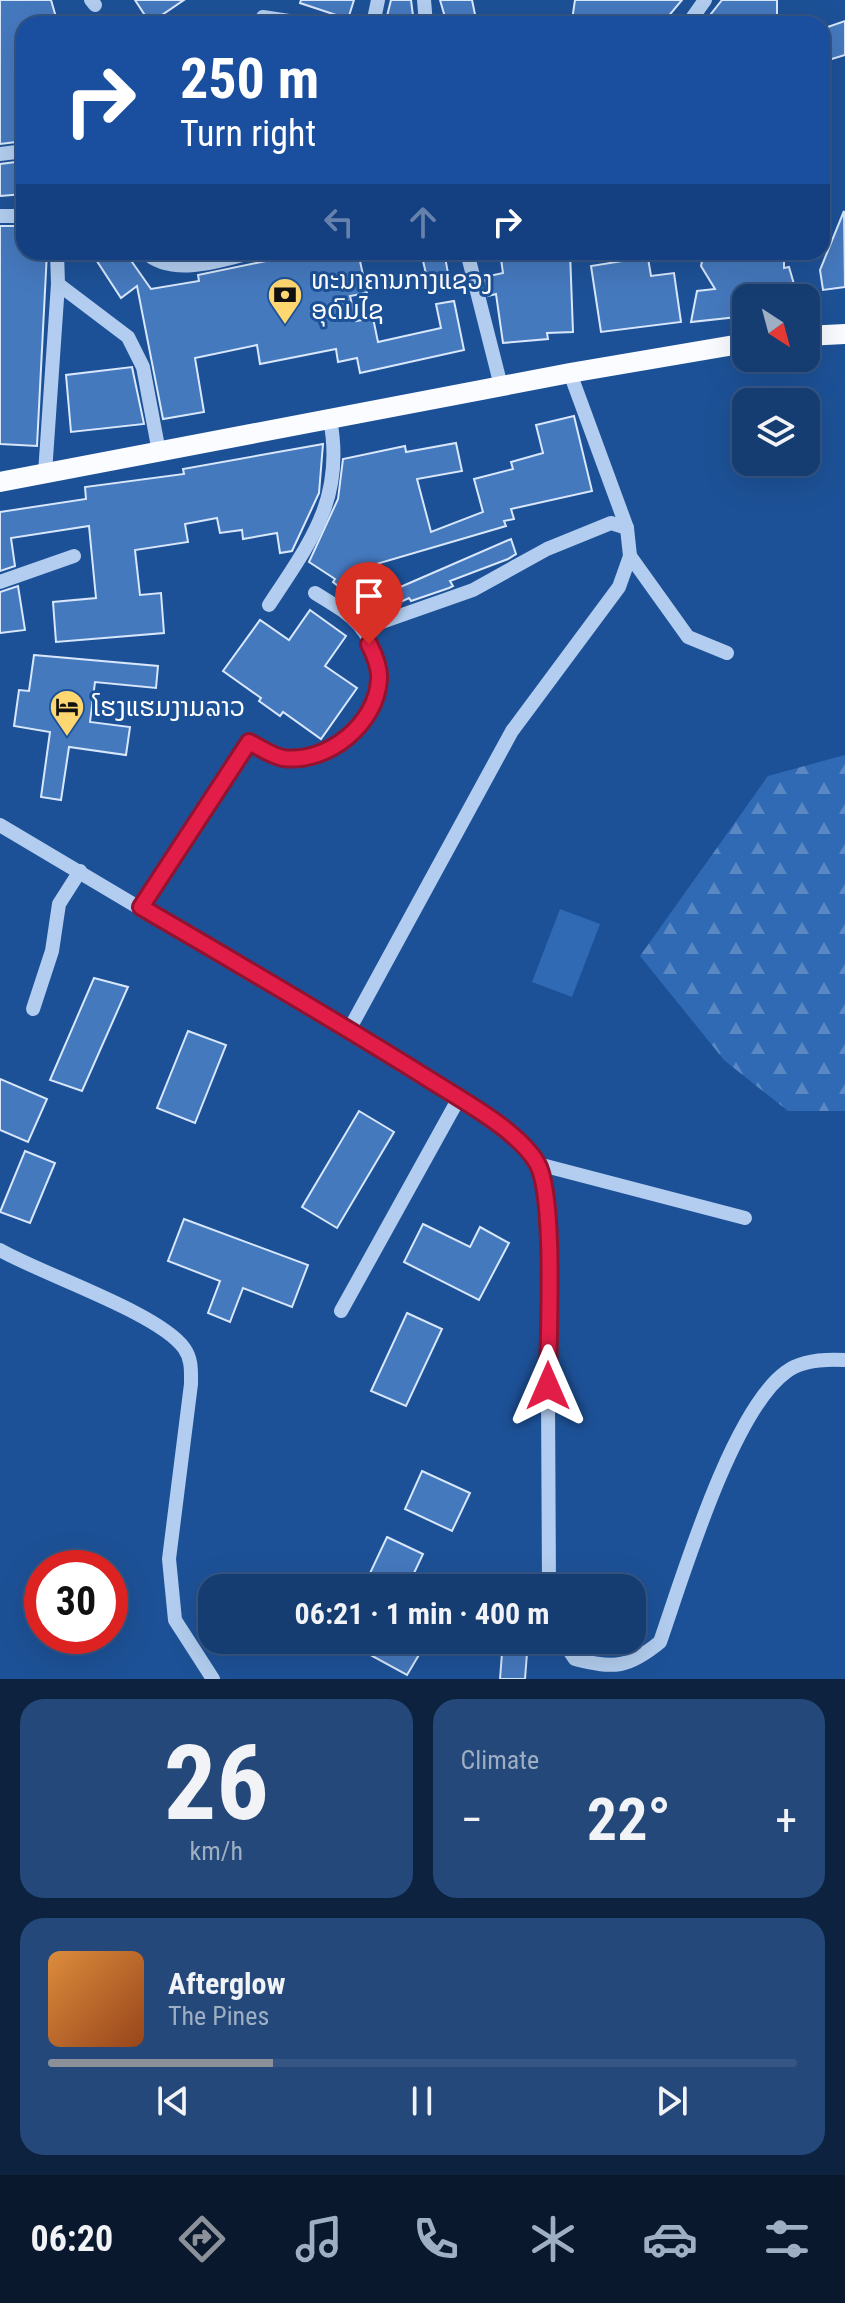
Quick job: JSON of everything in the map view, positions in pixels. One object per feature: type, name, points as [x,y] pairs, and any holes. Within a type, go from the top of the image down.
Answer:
[{"type":"main road","points":[[820,335],[845,334]]},
{"type":"main road","points":[[0,482],[570,373],[732,345]]},
{"type":"street","points":[[45,473],[57,260]]},
{"type":"street","points":[[156,260],[205,264],[221,260]]},
{"type":"street","points":[[469,260],[501,386]]},
{"type":"street","points":[[58,284],[128,337],[143,367],[159,452]]},
{"type":"street","points":[[349,1030],[512,731],[619,587],[630,556],[627,528],[570,373]]},
{"type":"street","points":[[269,605],[315,535],[334,480],[337,454],[330,419]]},
{"type":"street","points":[[362,629],[473,590],[547,549],[611,523],[627,528]]},
{"type":"street","points":[[0,582],[74,556]]},
{"type":"street","points":[[630,556],[688,637],[727,653]]},
{"type":"street","points":[[141,907],[249,742],[282,758],[320,753],[342,744],[366,715],[379,680],[376,659],[362,629],[348,614],[315,593]]},
{"type":"street","points":[[0,825],[459,1098],[518,1141],[538,1164],[547,1202],[549,1574]]},
{"type":"street","points":[[33,1009],[52,951],[59,904],[80,871]]},
{"type":"street","points":[[341,1311],[459,1098]]},
{"type":"street","points":[[538,1164],[745,1218]]},
{"type":"street","points":[[0,1250],[159,1325],[185,1350],[192,1365],[191,1384],[169,1559],[175,1620],[213,1679]]},
{"type":"street","points":[[646,1653],[660,1642],[737,1435],[764,1395],[787,1371],[809,1363],[845,1360]]},
{"type":"street","points":[[572,1654],[575,1659],[606,1667],[636,1661],[645,1654]]},
{"type":"green space","points":[[845,755],[845,1111],[788,1111],[724,1060],[640,956],[768,776]]},
{"type":"green space","points":[[560,909],[600,924],[572,997],[532,982]]},
{"type":"building","points":[[0,0],[51,0],[56,16],[16,16],[16,142],[0,144]]},
{"type":"building","points":[[135,0],[184,0],[160,16],[145,16]]},
{"type":"building","points":[[301,0],[354,0],[349,16],[339,16],[300,3]]},
{"type":"building","points":[[391,0],[411,0],[413,16],[387,16]]},
{"type":"building","points":[[440,0],[472,0],[475,16],[445,16]]},
{"type":"building","points":[[575,0],[682,0],[669,16],[573,16]]},
{"type":"building","points":[[722,0],[777,0],[777,16],[709,16]]},
{"type":"building","points":[[845,21],[845,55],[830,60],[830,26]]},
{"type":"building","points":[[16,162],[16,195],[0,196],[0,164]]},
{"type":"building","points":[[844,211],[845,287],[823,290],[820,270],[824,260],[830,260],[830,245]]},
{"type":"building","points":[[0,226],[16,226],[16,260],[47,260],[37,446],[0,444]]},
{"type":"building","points":[[96,260],[131,260],[151,289],[199,281],[198,275],[271,260],[360,260],[367,293],[350,296],[356,321],[373,318],[378,342],[441,328],[436,304],[454,301],[464,350],[360,373],[357,358],[338,362],[336,349],[260,364],[257,345],[195,358],[204,412],[163,419],[137,286],[121,298]]},
{"type":"building","points":[[423,260],[446,260],[448,273],[427,278]]},
{"type":"building","points":[[501,260],[570,260],[573,332],[547,333],[548,339],[503,343],[496,294],[488,296],[485,277],[503,273]]},
{"type":"building","points":[[648,260],[651,276],[674,273],[681,322],[601,332],[591,266]]},
{"type":"building","points":[[702,260],[784,260],[784,268],[789,267],[794,284],[732,284],[732,318],[691,322],[697,291],[715,289],[701,266]]},
{"type":"building","points":[[132,367],[144,424],[71,432],[66,375]]},
{"type":"building","points":[[574,416],[592,491],[511,509],[514,519],[504,521],[506,526],[366,567],[398,588],[511,539],[516,554],[508,559],[450,581],[453,586],[449,588],[411,601],[409,598],[381,611],[351,588],[347,593],[333,582],[335,579],[309,562],[338,499],[343,459],[405,446],[406,452],[456,443],[462,471],[417,479],[431,532],[483,512],[474,479],[513,469],[511,462],[543,453],[536,425]]},
{"type":"building","points":[[323,444],[319,493],[292,551],[280,553],[277,533],[243,539],[242,530],[220,533],[217,518],[185,524],[188,542],[135,550],[140,595],[161,593],[164,633],[56,642],[53,602],[96,598],[89,526],[11,538],[15,566],[0,571],[0,512],[86,499],[85,487],[184,474],[183,469]]},
{"type":"building","points":[[18,586],[25,630],[0,633],[0,592]]},
{"type":"building","points":[[310,610],[346,636],[325,666],[357,688],[321,739],[283,712],[280,716],[223,671],[260,620],[289,640]]},
{"type":"building","points":[[34,655],[158,666],[156,688],[95,682],[90,722],[130,727],[126,755],[69,747],[61,800],[41,797],[50,732],[14,726],[19,690],[29,691]]},
{"type":"building","points":[[94,978],[128,987],[82,1091],[50,1080]]},
{"type":"building","points":[[188,1031],[226,1045],[195,1123],[157,1108]]},
{"type":"building","points":[[0,1079],[47,1099],[28,1142],[0,1130]]},
{"type":"building","points":[[359,1111],[394,1132],[337,1228],[302,1207]]},
{"type":"building","points":[[25,1151],[55,1163],[30,1223],[0,1212]]},
{"type":"building","points":[[184,1219],[308,1265],[292,1307],[243,1288],[230,1322],[208,1313],[220,1281],[168,1261]]},
{"type":"building","points":[[423,1224],[470,1247],[480,1227],[509,1243],[479,1300],[404,1262]]},
{"type":"building","points":[[407,1313],[442,1329],[406,1406],[371,1391]]},
{"type":"building","points":[[422,1471],[470,1493],[452,1531],[405,1509]]},
{"type":"building","points":[[387,1537],[423,1554],[414,1574],[370,1574]]},
{"type":"building","points":[[369,1654],[419,1654],[407,1675]]},
{"type":"building","points":[[502,1654],[527,1654],[525,1679],[500,1679]]},
{"type":"place","name":"ທະນາຄານກາງແຊວງ ອຸດົມໄຊ","points":[[285,326]]},
{"type":"place","name":"ໂຮງແຮມງາມລາວ","points":[[67,738]]},
{"type":"route","points":[[369,644],[376,659],[379,680],[366,715],[342,744],[320,753],[282,758],[249,742],[141,907],[459,1098],[518,1141],[538,1164],[547,1202],[548,1386]]}]
